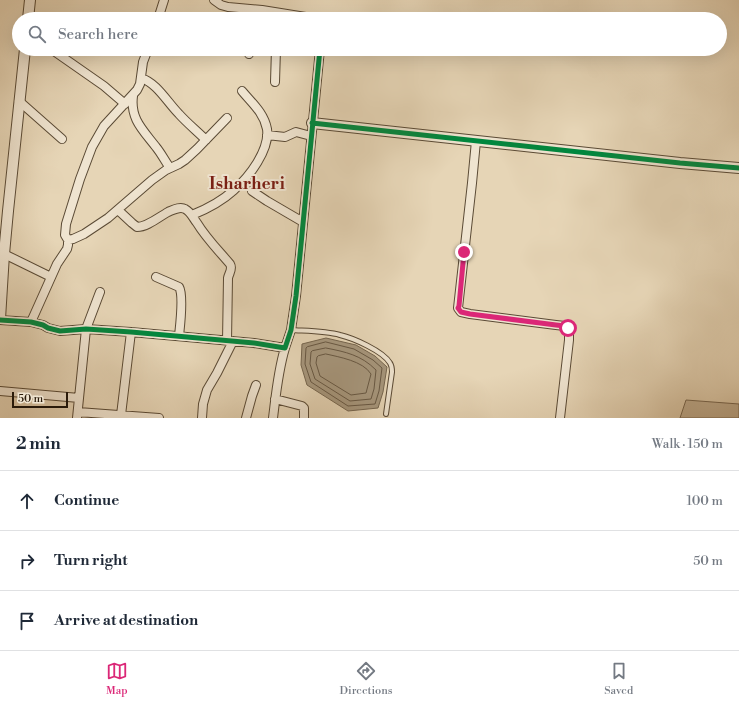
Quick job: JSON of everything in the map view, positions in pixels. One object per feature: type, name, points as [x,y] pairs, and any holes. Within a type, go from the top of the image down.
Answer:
[{"type":"street","points":[[29,12],[30,0]]},
{"type":"street","points":[[160,12],[164,0]]},
{"type":"street","points":[[214,0],[221,5],[228,7],[262,10],[267,12]]},
{"type":"street","points":[[24,56],[4,211],[4,254],[1,283],[0,320],[31,322],[60,331],[86,329],[131,332],[230,341],[285,348]]},
{"type":"street","points":[[61,56],[104,86],[125,104]]},
{"type":"street","points":[[31,322],[51,277],[67,249],[68,240],[65,235],[65,230],[67,220],[92,147],[104,126],[138,90],[145,56]]},
{"type":"street","points":[[275,82],[276,56]]},
{"type":"street","points":[[273,418],[279,373],[291,330],[296,296],[319,56]]},
{"type":"street","points":[[141,78],[146,79],[154,85],[183,119],[206,140]]},
{"type":"street","points":[[192,215],[208,208],[235,190],[247,177],[263,151],[266,143],[267,129],[257,108],[242,91]]},
{"type":"street","points":[[133,96],[132,109],[141,129],[157,148],[170,168]]},
{"type":"street","points":[[19,101],[62,139]]},
{"type":"street","points":[[68,240],[84,234],[108,218],[152,180],[185,160],[227,118]]},
{"type":"street","points":[[312,123],[739,168]]},
{"type":"street","points":[[267,136],[285,137],[296,132],[311,136]]},
{"type":"street","points":[[476,141],[458,308],[461,312],[470,314],[565,326],[568,328],[570,332],[560,418]]},
{"type":"street","points":[[252,191],[303,222]]},
{"type":"street","points":[[118,210],[138,227],[144,226],[180,207],[184,208],[188,210],[202,231],[230,264],[232,269],[228,278],[230,341],[217,373],[207,390],[203,404],[202,418]]},
{"type":"street","points":[[4,254],[51,277]]},
{"type":"street","points":[[156,277],[181,289],[182,298],[179,336]]},
{"type":"street","points":[[100,292],[86,329],[78,415],[121,415],[159,418]]},
{"type":"street","points":[[121,415],[131,332]]},
{"type":"street","points":[[246,418],[256,385]]},
{"type":"street","points":[[0,391],[80,398]]},
{"type":"street","points":[[275,398],[302,406],[304,408],[304,418]]},
{"type":"lane","points":[[291,330],[339,334],[359,341],[378,352],[390,362],[392,372],[386,414]]},
{"type":"shaded area","points":[[686,400],[739,404],[739,418],[680,418]]},
{"type":"water","points":[[326,338],[356,345],[375,356],[387,367],[383,392],[378,408],[348,411],[307,385],[301,365],[302,344]]},
{"type":"cycle path","points":[[0,320],[31,322],[60,331],[86,329],[131,332],[254,343],[285,348],[291,330],[296,296],[319,56]]},
{"type":"cycle path","points":[[312,123],[680,163],[739,168]]},
{"type":"district","name":"Isharheri","points":[[247,183]]},
{"type":"route","points":[[464,252],[458,308],[461,312],[565,326],[568,328]]}]
